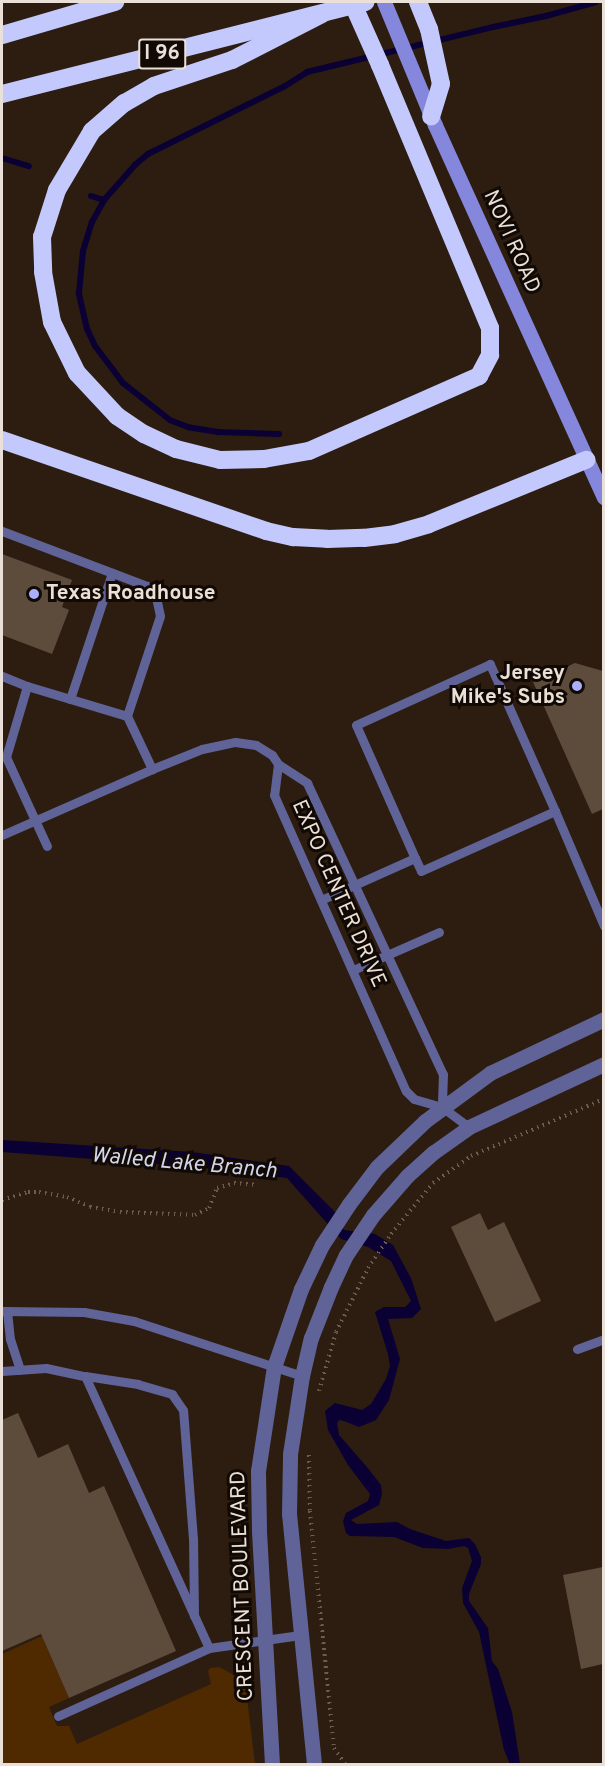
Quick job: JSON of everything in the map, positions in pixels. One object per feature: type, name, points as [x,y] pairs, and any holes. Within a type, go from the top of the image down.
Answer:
[{"type":"highway","points":[[2,35],[115,2]]},
{"type":"highway","points":[[322,14],[232,60],[154,86],[124,102],[92,131],[57,190],[42,237],[43,272],[52,322],[77,373],[117,416],[144,434],[176,449],[220,460],[264,459],[309,451],[478,376],[490,355],[490,328],[352,2]]},
{"type":"highway","name":"I 96","points":[[2,94],[366,2]]},
{"type":"highway","points":[[418,2],[435,50],[441,84],[432,116]]},
{"type":"highway","points":[[2,440],[254,527],[293,537],[327,539],[395,534],[429,524],[586,460]]},
{"type":"main road","name":"NOVI ROAD","points":[[384,2],[432,116],[603,498]]},
{"type":"street","name":"CRESCENT BOULEVARD","points":[[272,1764],[258,1471],[263,1424],[274,1367],[301,1289],[322,1245],[377,1167],[442,1107],[490,1072],[603,1019]]},
{"type":"street","points":[[314,1764],[289,1514],[290,1454],[302,1376],[311,1338],[326,1300],[346,1255],[373,1215],[434,1152],[469,1127],[603,1064]]},
{"type":"lane","points":[[2,531],[147,586],[156,597],[160,616],[127,716],[152,768]]},
{"type":"lane","points":[[70,699],[112,573]]},
{"type":"lane","points":[[555,811],[421,872],[356,725],[490,664],[555,811],[603,926]]},
{"type":"lane","points":[[2,676],[27,686],[127,716]]},
{"type":"lane","points":[[27,686],[4,758],[47,846]]},
{"type":"lane","points":[[2,835],[152,768],[202,749],[235,742],[256,745],[272,755],[278,764]]},
{"type":"lane","name":"EXPO CENTER DRIVE","points":[[442,1107],[443,1074],[307,783],[278,764],[274,795],[406,1091],[414,1099],[442,1107],[469,1127]]},
{"type":"lane","points":[[321,900],[415,858]]},
{"type":"lane","points":[[353,970],[439,932]]},
{"type":"lane","points":[[20,1369],[4,1311],[84,1312],[134,1321],[302,1376]]},
{"type":"lane","points":[[577,1350],[603,1339]]},
{"type":"lane","points":[[2,1371],[45,1368],[138,1384],[172,1394],[183,1410],[193,1539],[194,1616]]},
{"type":"lane","points":[[86,1376],[209,1648]]},
{"type":"lane","points":[[58,1716],[209,1648],[300,1635]]},
{"type":"path","points":[[317,1400],[336,1332],[368,1268],[419,1199],[447,1172],[471,1156],[603,1099]]},
{"type":"path","points":[[2,1200],[28,1192],[39,1192],[68,1197],[90,1207],[120,1212],[195,1215],[208,1208],[217,1188],[234,1183],[255,1185]]},
{"type":"path","points":[[310,1443],[310,1511],[334,1748],[345,1764]]},
{"type":"shaded area","points":[[42,1636],[69,1698],[49,1707],[57,1726],[69,1726],[77,1744],[211,1684],[208,1671],[210,1668],[219,1667],[236,1676],[246,1689],[255,1764],[2,1764],[2,1654]]},
{"type":"water","name":"Walled Lake Branch","points":[[2,1140],[192,1152],[289,1166],[336,1213],[344,1230],[375,1234],[393,1245],[411,1278],[421,1309],[412,1318],[388,1319],[400,1359],[389,1400],[376,1420],[359,1427],[339,1420],[337,1423],[339,1435],[381,1485],[382,1494],[379,1505],[351,1520],[357,1524],[397,1522],[410,1529],[446,1541],[469,1538],[475,1544],[481,1557],[481,1564],[469,1594],[469,1601],[488,1628],[492,1661],[498,1669],[512,1712],[520,1764],[510,1764],[504,1750],[479,1632],[463,1603],[462,1588],[472,1561],[468,1548],[464,1546],[448,1549],[423,1548],[394,1537],[350,1536],[346,1533],[343,1521],[346,1513],[368,1501],[370,1494],[348,1465],[328,1430],[325,1411],[335,1403],[362,1410],[371,1404],[386,1379],[390,1366],[375,1312],[384,1307],[405,1307],[411,1301],[391,1261],[368,1247],[341,1239],[287,1178],[196,1167],[2,1152]]},
{"type":"building","name":"Texas Roadhouse","points":[[2,554],[72,580],[62,607],[69,610],[52,654],[2,635]]},
{"type":"building","points":[[575,663],[603,671],[603,809],[592,814],[533,682]]},
{"type":"building","points":[[480,1213],[488,1230],[504,1222],[541,1301],[495,1322],[451,1227]]},
{"type":"building","points":[[18,1413],[38,1458],[68,1444],[89,1493],[104,1486],[176,1651],[69,1698],[41,1634],[2,1651],[2,1420]]},
{"type":"building","points":[[603,1567],[603,1664],[581,1669],[563,1575]]},
{"type":"waterway","points":[[279,434],[218,432],[188,427],[170,420],[123,383],[95,346],[87,329],[79,293],[83,251],[92,222],[104,200],[148,154],[285,86],[307,72],[546,16],[596,2]]},
{"type":"waterway","points":[[2,158],[29,166]]},
{"type":"waterway","points":[[91,196],[104,200]]},
{"type":"place","name":"Texas Roadhouse","points":[[34,594]]},
{"type":"place","name":"Jersey Mike's Subs","points":[[577,686]]}]
